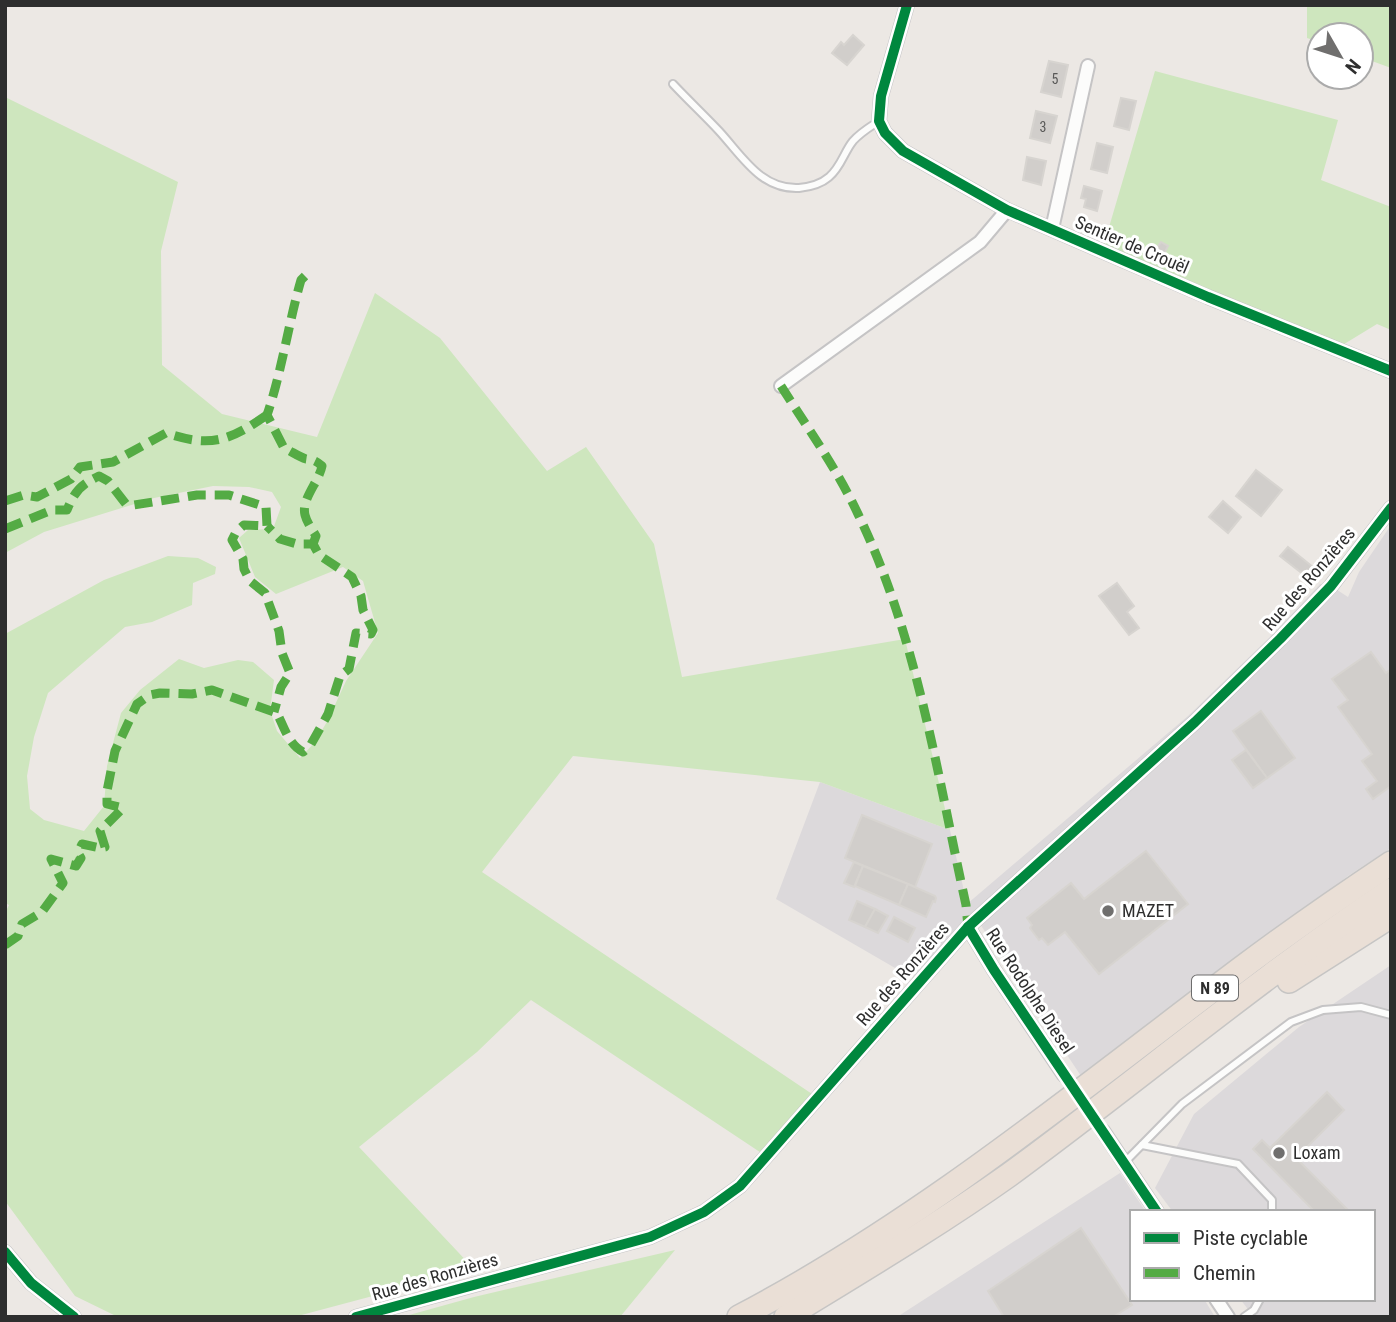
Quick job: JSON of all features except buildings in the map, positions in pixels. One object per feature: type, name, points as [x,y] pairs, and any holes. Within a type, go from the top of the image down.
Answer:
[{"type":"highway","name":"N 89","points":[[739,1317],[843,1257],[964,1177],[1241,968],[1391,863]]},
{"type":"highway","name":"N 89","points":[[786,1317],[903,1246],[1006,1177],[1298,956],[1391,890]]},
{"type":"highway","points":[[1126,1088],[1169,1067],[1266,996],[1391,916]]},
{"type":"street","points":[[879,121],[881,96],[906,5]]},
{"type":"street","points":[[1052,229],[1088,66]]},
{"type":"street","name":"Sentier de Crouël","points":[[879,121],[885,133],[903,151],[1007,210],[1208,297],[1391,371]]},
{"type":"street","points":[[781,386],[980,242],[1007,210]]},
{"type":"street","name":"Rue des Ronzières","points":[[356,1317],[650,1237],[704,1212],[740,1186],[968,927],[1195,722],[1280,639],[1331,586],[1391,508]]},
{"type":"street","name":"Rue Rodolphe Diesel","points":[[968,927],[1064,1075]]},
{"type":"street","points":[[1103,1131],[1156,1210]]},
{"type":"street","points":[[5,1252],[31,1283],[74,1317]]},
{"type":"street","points":[[1217,1301],[1228,1317]]},
{"type":"lane","points":[[673,84],[745,162],[768,182],[786,188],[810,187],[829,178],[841,163],[852,141],[879,121]]},
{"type":"lane","points":[[1124,1163],[1182,1104],[1291,1022],[1323,1010],[1360,1007],[1391,1015]]},
{"type":"lane","points":[[1142,1145],[1238,1164],[1272,1200],[1272,1210]]},
{"type":"lane","points":[[1244,1317],[1254,1310],[1259,1301]]},
{"type":"shaded area","points":[[1391,525],[1391,848],[1348,876],[1083,1079],[978,921],[921,983],[776,899],[820,782],[950,830],[967,904],[1188,716],[1275,632],[1320,584],[1331,586],[1348,597],[1359,572]]},
{"type":"shaded area","points":[[1391,965],[1391,1317],[1254,1317],[1242,1301],[1375,1301],[1375,1210],[1172,1210],[1155,1188],[1194,1114],[1299,1027]]},
{"type":"shaded area","points":[[1120,1173],[1145,1210],[1130,1210],[1130,1301],[1205,1301],[1215,1317],[897,1317]]},
{"type":"green space","points":[[1307,5],[1391,5],[1391,68],[1375,62],[1375,21],[1307,21]]},
{"type":"green space","points":[[1155,71],[1338,120],[1321,180],[1391,207],[1391,330],[1377,324],[1336,349],[1102,251]]},
{"type":"green space","points":[[5,97],[178,182],[161,251],[162,365],[222,414],[317,437],[375,293],[440,338],[547,471],[586,447],[654,544],[682,677],[905,639],[950,830],[820,782],[573,756],[482,872],[818,1098],[766,1156],[531,1000],[477,1052],[359,1147],[474,1269],[294,1317],[118,1317],[75,1296],[5,1201],[5,913],[9,905],[5,903],[5,634],[104,580],[168,556],[198,558],[216,567],[215,574],[193,583],[192,605],[152,622],[125,627],[48,693],[34,737],[27,776],[30,809],[44,820],[84,831],[104,806],[107,766],[121,713],[140,690],[179,659],[204,668],[238,660],[253,662],[274,680],[270,710],[277,731],[300,758],[315,742],[346,681],[378,633],[363,581],[343,567],[276,594],[255,577],[239,538],[248,530],[273,529],[281,507],[272,492],[249,487],[213,486],[154,498],[44,532],[5,553]]},
{"type":"green space","points":[[675,1250],[620,1317],[402,1317],[474,1297]]},
{"type":"tunnel","points":[[1064,1075],[1103,1131]]},
{"type":"marked path","points":[[305,276],[301,280],[267,415],[284,448],[322,466],[304,509],[307,521],[316,536],[313,544]]},
{"type":"marked path","points":[[781,386],[850,497],[896,608],[935,755],[966,905],[968,927]]},
{"type":"marked path","points":[[5,501],[24,495],[37,497],[71,479],[80,467],[113,462],[166,433],[208,441],[242,431],[267,415]]},
{"type":"marked path","points":[[5,529],[52,510],[67,510],[79,489],[99,476],[108,481],[126,504],[197,495],[229,495],[266,507],[267,526],[244,525],[232,540],[243,559],[250,581],[265,593],[290,673],[281,687],[274,712]]},
{"type":"marked path","points":[[5,945],[18,936],[22,924],[42,912],[63,883],[51,859],[76,866],[81,858],[78,853],[82,844],[105,847],[100,831],[123,808],[107,804],[115,751],[137,704],[150,695],[192,694],[212,690],[277,713],[294,745],[303,752],[310,746],[328,714],[340,676],[349,669],[356,633],[371,634],[373,630],[352,577],[319,555],[313,544],[297,544],[280,539],[267,526]]},
{"type":"cycle path","points":[[907,5],[881,96],[879,121],[885,133],[903,151],[1007,210],[1208,297],[1391,371]]},
{"type":"cycle path","points":[[356,1317],[650,1237],[704,1212],[740,1186],[968,927],[1195,722],[1280,639],[1331,586],[1391,508]]},
{"type":"cycle path","points":[[968,927],[1156,1210]]},
{"type":"cycle path","points":[[5,1252],[31,1283],[74,1317]]},
{"type":"place","name":"MAZET","points":[[1108,911]]},
{"type":"place","name":"Loxam","points":[[1279,1153]]}]
